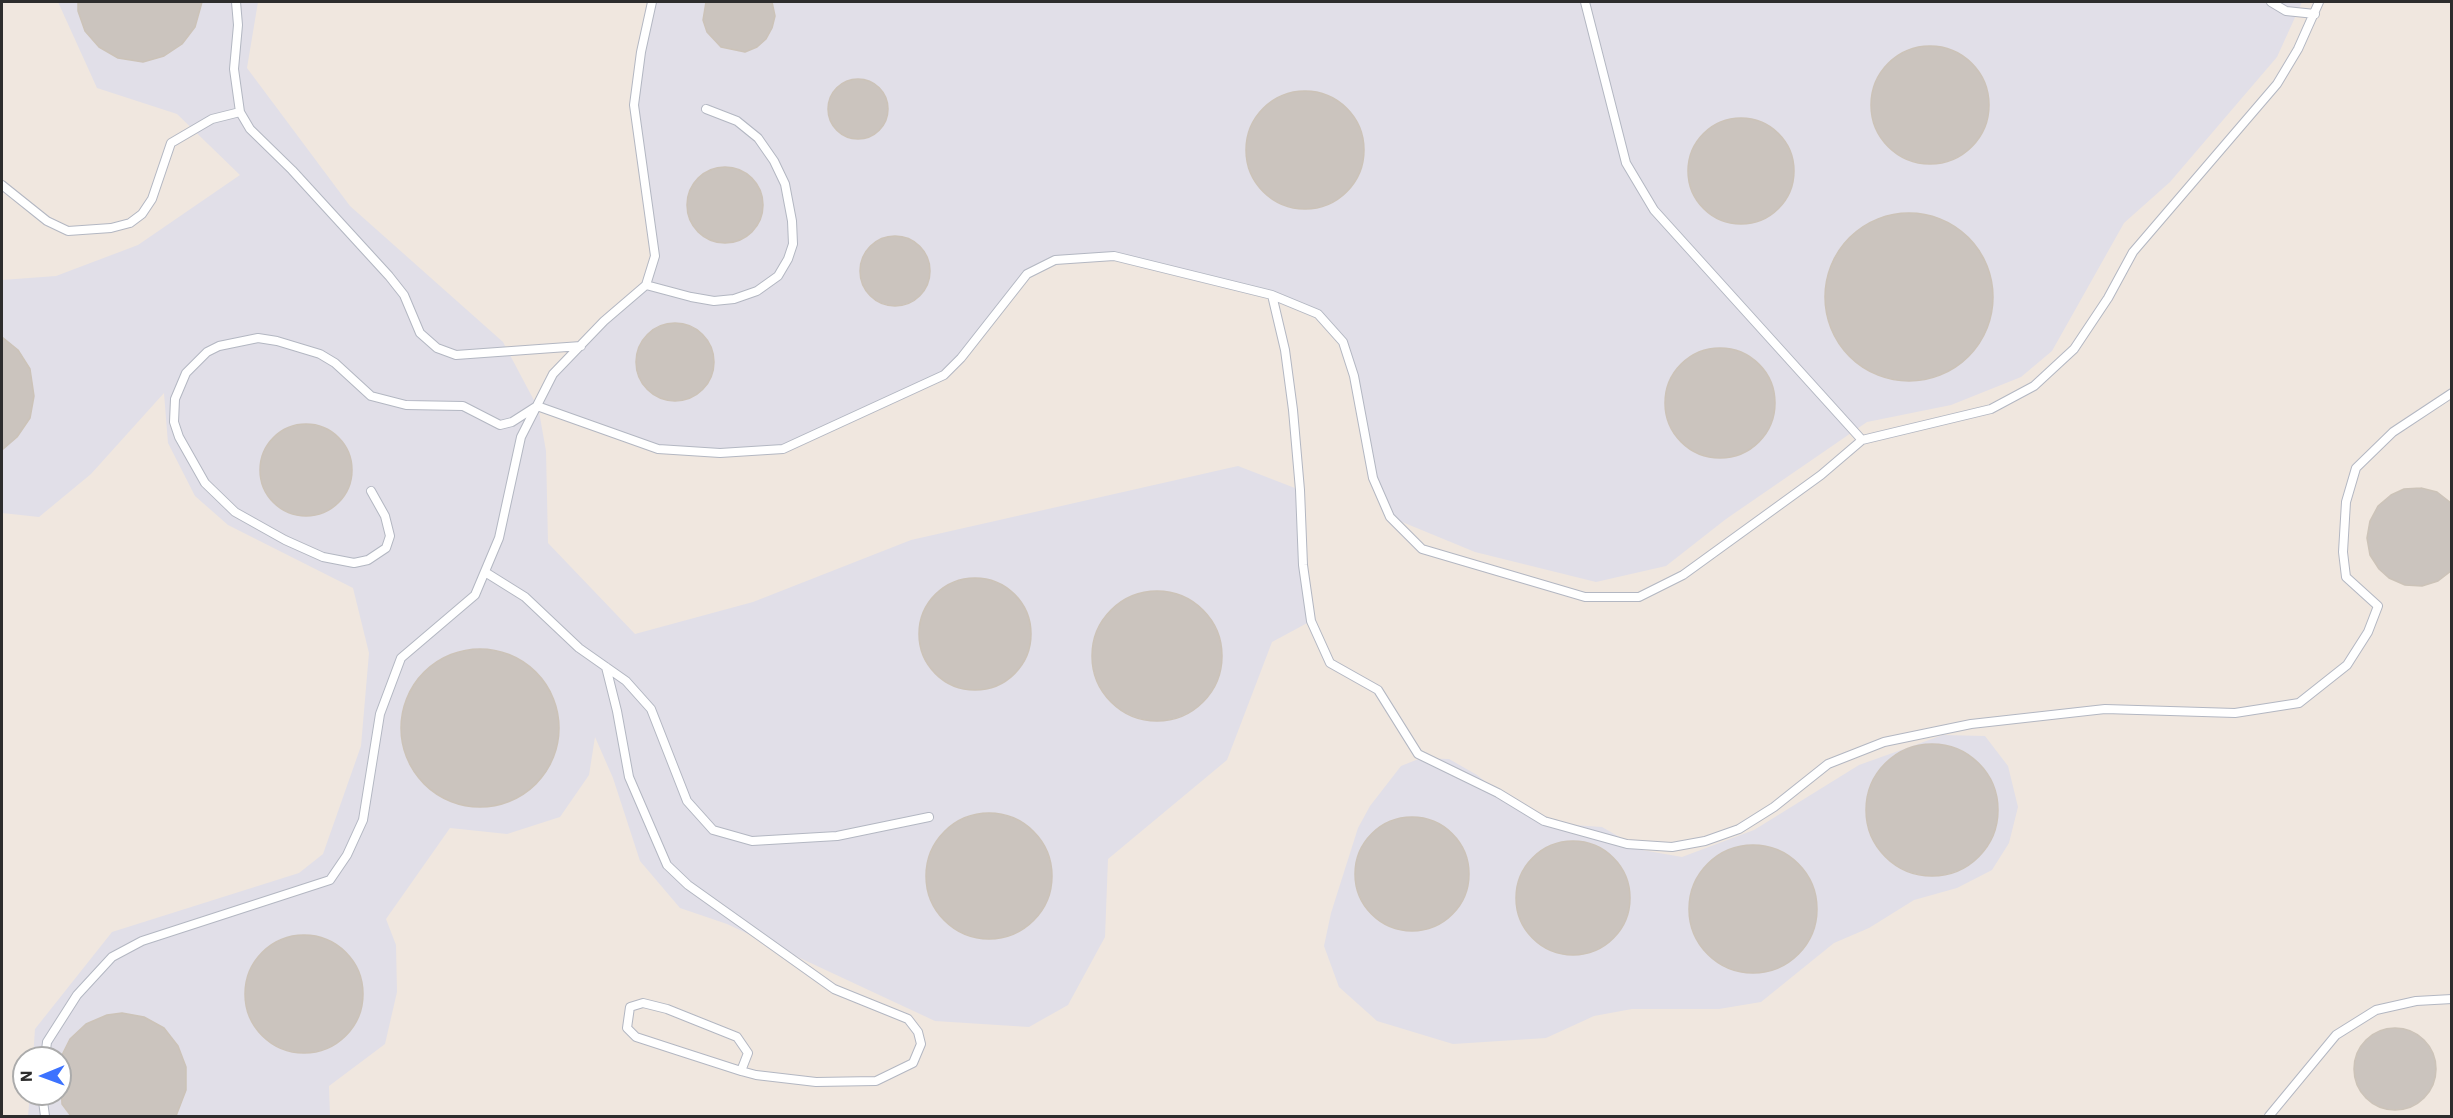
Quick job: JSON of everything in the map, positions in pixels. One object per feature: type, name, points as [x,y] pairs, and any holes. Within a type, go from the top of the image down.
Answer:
[{"type":"lane","points":[[236,2],[238,25],[234,69],[240,112],[250,129],[292,170],[389,276],[404,295],[420,333],[437,348],[456,355],[581,346]]},
{"type":"lane","points":[[46,1046],[77,995],[112,957],[142,941],[330,880],[347,855],[363,820],[380,714],[401,658],[475,595],[500,538],[521,437],[554,374],[604,321],[646,285],[655,256],[634,105],[652,2]]},
{"type":"lane","points":[[1584,2],[1626,163],[1654,210],[1862,440]]},
{"type":"lane","points":[[2271,2],[2286,11],[2315,14]]},
{"type":"lane","points":[[537,406],[658,449],[720,453],[783,450],[944,375],[962,358],[1027,274],[1055,260],[1114,256],[1272,295],[1318,314],[1344,342],[1354,376],[1373,478],[1390,518],[1422,549],[1585,597],[1639,597],[1683,575],[1821,475],[1862,440],[1991,409],[2034,386],[2050,372],[2074,349],[2108,298],[2133,252],[2277,84],[2315,14],[2319,2]]},
{"type":"lane","points":[[646,285],[691,297],[714,300],[734,299],[757,291],[778,276],[788,259],[793,244],[792,221],[785,184],[774,161],[758,138],[737,121],[706,109]]},
{"type":"lane","points":[[2,185],[24,206],[68,231],[111,228],[130,223],[153,199],[171,143],[212,119],[240,112]]},
{"type":"lane","points":[[1272,295],[1285,350],[1293,410],[1300,490],[1303,566],[1311,621],[1330,663],[1378,690],[1418,753],[1498,794],[1544,821],[1627,844],[1672,847],[1705,841],[1739,829],[1774,807],[1828,764],[1884,741],[1971,724],[2105,709],[2235,713],[2299,703],[2347,665],[2368,632],[2378,606],[2346,577],[2343,552],[2346,502],[2356,468],[2393,432],[2451,393]]},
{"type":"lane","points":[[371,490],[385,516],[390,536],[386,548],[368,561],[354,563],[323,557],[285,540],[235,512],[205,483],[179,436],[174,422],[175,399],[186,373],[207,352],[219,346],[258,338],[277,340],[320,354],[335,363],[371,396],[406,405],[463,406],[500,425],[512,422],[537,406]]},
{"type":"lane","points":[[485,572],[525,597],[579,648],[626,681],[651,709],[687,801],[713,830],[752,841],[837,836],[929,818]]},
{"type":"lane","points":[[606,667],[617,711],[628,777],[667,865],[688,885],[834,989],[908,1019],[918,1032],[921,1044],[913,1064],[876,1080],[816,1082],[756,1075],[741,1071],[636,1037],[627,1028],[630,1007],[643,1003],[667,1009],[737,1037],[748,1053],[741,1071]]},
{"type":"lane","points":[[2269,1116],[2336,1035],[2376,1010],[2416,1001],[2451,999]]},
{"type":"shaded area","points":[[58,2],[258,2],[247,68],[350,206],[503,342],[537,406],[553,374],[646,285],[655,256],[634,105],[652,2],[2302,2],[2277,57],[2170,182],[2124,223],[2052,351],[2021,377],[1951,405],[1867,422],[1726,519],[1666,566],[1596,582],[1475,552],[1390,517],[1373,478],[1344,343],[1318,314],[1272,295],[1114,256],[1055,260],[1027,274],[944,375],[783,449],[658,449],[538,406],[546,451],[548,543],[635,634],[753,602],[911,540],[1238,466],[1300,490],[1311,621],[1272,642],[1227,760],[1108,859],[1105,937],[1068,1005],[1029,1027],[935,1021],[727,924],[680,908],[640,861],[613,778],[595,737],[589,775],[560,817],[507,834],[450,828],[386,919],[396,945],[397,992],[385,1044],[329,1086],[330,1116],[28,1116],[29,1106],[72,1106],[72,1046],[34,1046],[35,1029],[112,932],[299,873],[323,854],[361,746],[369,653],[353,588],[228,525],[195,496],[168,443],[164,393],[91,474],[39,517],[2,513],[2,280],[56,276],[138,245],[240,175],[177,114],[97,88]]},
{"type":"shaded area","points":[[1943,735],[1985,736],[2008,766],[2018,807],[2009,843],[1992,870],[1957,888],[1914,900],[1869,928],[1834,943],[1761,1002],[1719,1009],[1632,1009],[1594,1016],[1546,1038],[1453,1044],[1377,1021],[1339,987],[1324,946],[1331,913],[1358,828],[1370,806],[1401,766],[1421,758],[1449,759],[1477,775],[1520,809],[1559,824],[1602,827],[1642,850],[1682,857],[1754,830],[1859,765]]},
{"type":"building","points":[[78,2],[202,2],[195,27],[182,44],[164,56],[143,62],[118,58],[99,47],[85,31],[78,11]]},
{"type":"building","points":[[706,2],[772,2],[775,16],[772,28],[766,39],[757,47],[745,52],[721,47],[707,32],[703,20]]},
{"type":"building","points":[[1930,46],[1953,50],[1972,63],[1985,82],[1989,105],[1985,128],[1972,147],[1953,160],[1930,164],[1907,160],[1888,147],[1875,128],[1871,105],[1875,82],[1888,63],[1907,50]]},
{"type":"building","points":[[858,79],[875,84],[883,92],[888,109],[883,126],[875,134],[858,139],[841,134],[833,126],[828,109],[833,92],[841,84]]},
{"type":"building","points":[[1305,91],[1327,96],[1347,108],[1359,128],[1364,150],[1359,172],[1347,192],[1327,204],[1305,209],[1283,204],[1263,192],[1251,172],[1246,150],[1251,128],[1263,108],[1283,96]]},
{"type":"building","points":[[1741,118],[1761,122],[1779,133],[1790,151],[1794,171],[1790,191],[1779,209],[1761,220],[1741,224],[1721,220],[1703,209],[1692,191],[1688,171],[1692,151],[1703,133],[1721,122]]},
{"type":"building","points":[[725,167],[739,170],[752,178],[760,191],[763,205],[760,219],[752,232],[739,240],[725,243],[711,240],[698,232],[690,219],[687,205],[690,191],[698,178],[711,170]]},
{"type":"building","points":[[1909,213],[1925,214],[1941,219],[1969,237],[1987,265],[1992,281],[1992,313],[1987,329],[1969,357],[1941,375],[1925,380],[1909,381],[1893,380],[1877,375],[1849,357],[1831,329],[1826,313],[1825,297],[1826,281],[1831,265],[1849,237],[1877,219],[1893,214]]},
{"type":"building","points":[[895,236],[908,239],[920,246],[927,258],[930,271],[927,284],[920,296],[908,303],[895,306],[882,303],[870,296],[863,284],[860,271],[863,258],[870,246],[882,239]]},
{"type":"building","points":[[675,323],[690,326],[703,334],[711,347],[714,362],[711,377],[703,390],[690,398],[675,401],[660,398],[647,390],[639,377],[636,362],[639,347],[647,334],[660,326]]},
{"type":"building","points":[[2,337],[18,350],[30,369],[34,396],[30,418],[17,437],[2,450]]},
{"type":"building","points":[[1720,348],[1741,352],[1759,364],[1771,382],[1775,403],[1771,424],[1759,442],[1741,454],[1720,458],[1699,454],[1681,442],[1669,424],[1665,403],[1669,382],[1681,364],[1699,352]]},
{"type":"building","points":[[306,424],[323,428],[338,438],[348,453],[352,470],[348,487],[338,502],[323,512],[306,516],[289,512],[274,502],[264,487],[260,470],[264,453],[274,438],[289,428]]},
{"type":"building","points":[[2421,488],[2437,492],[2451,503],[2451,571],[2438,581],[2422,586],[2405,585],[2389,578],[2379,569],[2370,555],[2367,538],[2370,521],[2378,506],[2391,495],[2404,489]]},
{"type":"building","points":[[975,578],[996,582],[1015,594],[1027,613],[1031,634],[1027,655],[1015,674],[996,686],[975,690],[954,686],[935,674],[923,655],[919,634],[923,613],[935,594],[954,582]]},
{"type":"building","points":[[1157,591],[1182,596],[1203,610],[1217,631],[1222,656],[1217,681],[1203,702],[1182,716],[1157,721],[1132,716],[1111,702],[1097,681],[1092,656],[1097,631],[1111,610],[1132,596]]},
{"type":"building","points":[[480,649],[495,650],[510,655],[524,662],[536,672],[546,684],[553,698],[558,713],[558,743],[553,758],[546,772],[536,784],[524,794],[510,801],[495,806],[480,807],[465,806],[450,801],[436,794],[424,784],[414,772],[407,758],[402,743],[401,728],[402,713],[407,698],[414,684],[424,672],[436,662],[450,655],[465,650]]},
{"type":"building","points":[[1932,744],[1957,749],[1979,763],[1993,785],[1998,810],[1993,835],[1979,857],[1957,871],[1932,876],[1907,871],[1885,857],[1871,835],[1866,810],[1871,785],[1885,763],[1907,749]]},
{"type":"building","points":[[989,813],[1013,817],[1034,831],[1048,852],[1052,876],[1048,900],[1034,921],[1013,935],[989,939],[965,935],[944,921],[930,900],[926,876],[930,852],[944,831],[965,817]]},
{"type":"building","points":[[1412,817],[1434,822],[1452,834],[1464,852],[1469,874],[1464,896],[1452,914],[1434,926],[1412,931],[1390,926],[1372,914],[1360,896],[1355,874],[1360,852],[1372,834],[1390,822]]},
{"type":"building","points":[[1573,841],[1595,845],[1605,850],[1621,866],[1626,876],[1630,898],[1626,920],[1621,930],[1605,946],[1595,951],[1573,955],[1551,951],[1541,946],[1525,930],[1520,920],[1516,898],[1520,876],[1525,866],[1541,850],[1551,845]]},
{"type":"building","points":[[1753,845],[1777,850],[1798,864],[1812,885],[1817,909],[1812,933],[1798,954],[1777,968],[1753,973],[1729,968],[1708,954],[1694,933],[1689,909],[1694,885],[1708,864],[1729,850]]},
{"type":"building","points":[[304,935],[327,939],[346,952],[359,971],[363,994],[359,1017],[346,1036],[327,1049],[304,1053],[281,1049],[262,1036],[249,1017],[245,994],[249,971],[262,952],[281,939]]},
{"type":"building","points":[[122,1013],[144,1017],[164,1028],[178,1046],[186,1067],[186,1090],[176,1116],[71,1116],[64,1106],[72,1106],[72,1046],[66,1046],[70,1039],[86,1024],[107,1015]]},
{"type":"building","points":[[2395,1028],[2411,1031],[2424,1040],[2433,1053],[2436,1069],[2433,1085],[2424,1098],[2411,1107],[2395,1110],[2379,1107],[2366,1098],[2357,1085],[2354,1069],[2357,1053],[2366,1040],[2379,1031]]}]
